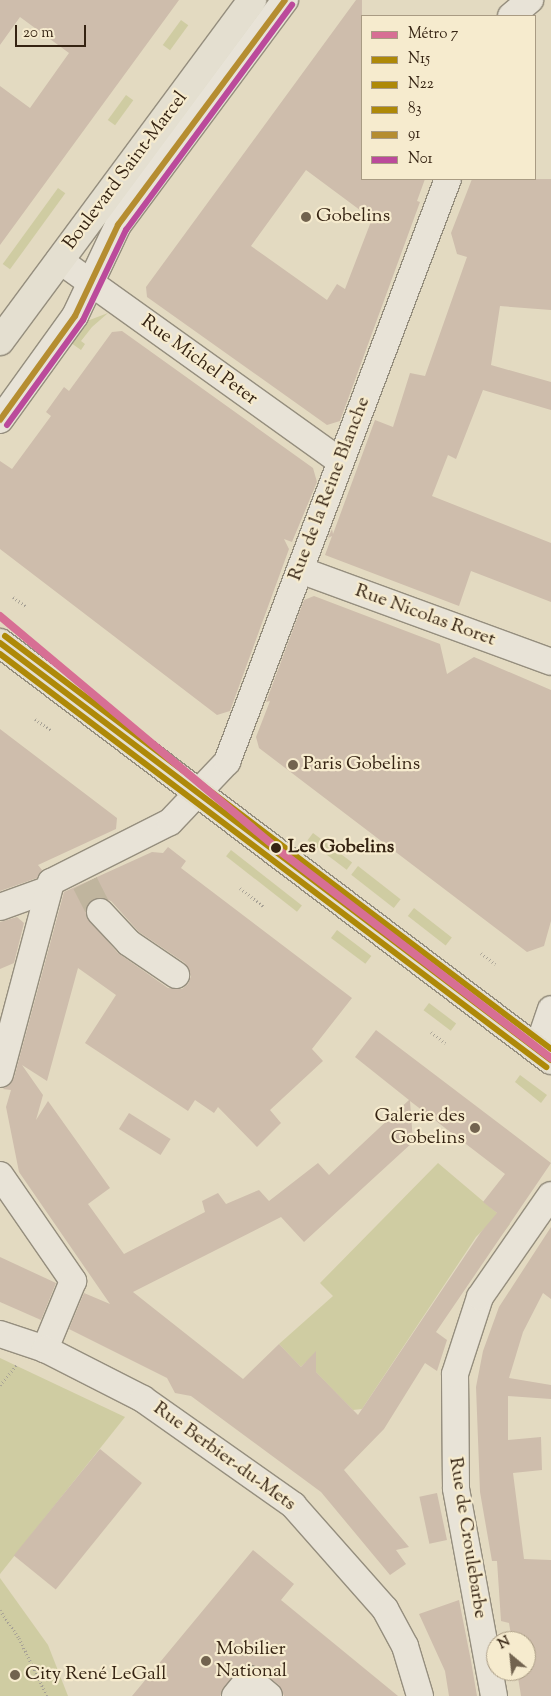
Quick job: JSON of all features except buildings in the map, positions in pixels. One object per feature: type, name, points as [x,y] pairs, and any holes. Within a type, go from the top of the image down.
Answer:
[{"type":"main road","name":"Boulevard Saint-Marcel","points":[[3,332],[59,260],[252,0]]},
{"type":"main road","points":[[0,643],[544,1055]]},
{"type":"street","name":"Boulevard Saint-Marcel","points":[[0,420],[75,316],[89,282],[118,225],[285,0]]},
{"type":"street","points":[[512,15],[530,0]]},
{"type":"street","name":"Rue de la Reine Blanche","points":[[46,890],[58,875],[80,875],[170,822],[200,793],[227,762],[448,180]]},
{"type":"street","name":"Rue Michel Peter","points":[[59,260],[340,462]]},
{"type":"street","name":"Rue Nicolas Roret","points":[[300,570],[551,662]]},
{"type":"street","points":[[0,907],[46,890]]},
{"type":"street","points":[[0,1074],[46,890]]},
{"type":"street","points":[[100,912],[129,943],[176,975]]},
{"type":"street","points":[[544,1055],[551,1009]]},
{"type":"street","points":[[0,1175],[73,1281],[45,1349]]},
{"type":"street","name":"Rue de Croulebarbe","points":[[494,1696],[456,1488],[455,1374],[480,1297],[551,1195]]},
{"type":"street","name":"Rue Berbier-du-Mets","points":[[0,1334],[45,1349],[143,1399],[293,1505],[385,1609],[405,1646],[420,1696]]},
{"type":"street","points":[[235,1696],[249,1679],[269,1696]]},
{"type":"path","points":[[13,597],[27,607]]},
{"type":"path","points":[[35,719],[51,730]]},
{"type":"path","points":[[240,888],[264,907]]},
{"type":"path","points":[[481,954],[495,964]]},
{"type":"path","points":[[431,1032],[445,1043]]},
{"type":"path","points":[[0,1610],[19,1638],[47,1696]]},
{"type":"shaded area","points":[[181,20],[188,25],[170,50],[163,45]]},
{"type":"shaded area","points":[[126,95],[133,100],[115,125],[108,120]]},
{"type":"shaded area","points":[[58,188],[65,193],[10,269],[3,264]]},
{"type":"shaded area","points":[[108,313],[92,327],[81,341],[85,344],[81,350],[71,343],[87,321]]},
{"type":"shaded area","points":[[313,833],[352,862],[347,870],[308,840]]},
{"type":"shaded area","points":[[231,850],[302,905],[297,912],[226,856]]},
{"type":"shaded area","points":[[358,866],[401,899],[394,908],[351,875]]},
{"type":"shaded area","points":[[414,908],[452,938],[446,945],[408,916]]},
{"type":"shaded area","points":[[337,930],[371,956],[365,964],[331,938]]},
{"type":"shaded area","points":[[429,1003],[456,1023],[451,1031],[424,1010]]},
{"type":"shaded area","points":[[520,1075],[547,1095],[541,1103],[515,1082]]},
{"type":"shaded area","points":[[438,1163],[510,1224],[497,1241],[484,1229],[476,1237],[362,1409],[353,1410],[306,1362],[301,1367],[279,1344],[333,1296],[320,1283]]},
{"type":"shaded area","points":[[0,1358],[125,1417],[0,1574]]},
{"type":"shaded area","points":[[0,1578],[48,1645],[68,1696],[0,1696]]},
{"type":"tunnel","points":[[85,883],[100,912]]},
{"type":"metro line","name":"7","points":[[0,616],[276,848],[551,1058]]},
{"type":"transit line","name":"91","points":[[0,420],[75,316],[118,225],[285,0]]},
{"type":"transit line","name":"N01","points":[[7,425],[83,320],[126,230],[292,5]]},
{"type":"transit line","name":"83","points":[[5,636],[551,1049]]},
{"type":"transit line","name":"N15","points":[[0,643],[551,1060]]},
{"type":"transit line","name":"N22","points":[[0,654],[546,1067]]},
{"type":"place","name":"Gobelins","points":[[306,217]]},
{"type":"place","name":"Paris Gobelins","points":[[293,765]]},
{"type":"place","name":"Les Gobelins","points":[[276,848]]},
{"type":"place","name":"Galerie des Gobelins","points":[[475,1128]]},
{"type":"place","name":"Mobilier National","points":[[206,1661]]},
{"type":"place","name":"City René LeGall","points":[[15,1675]]}]
